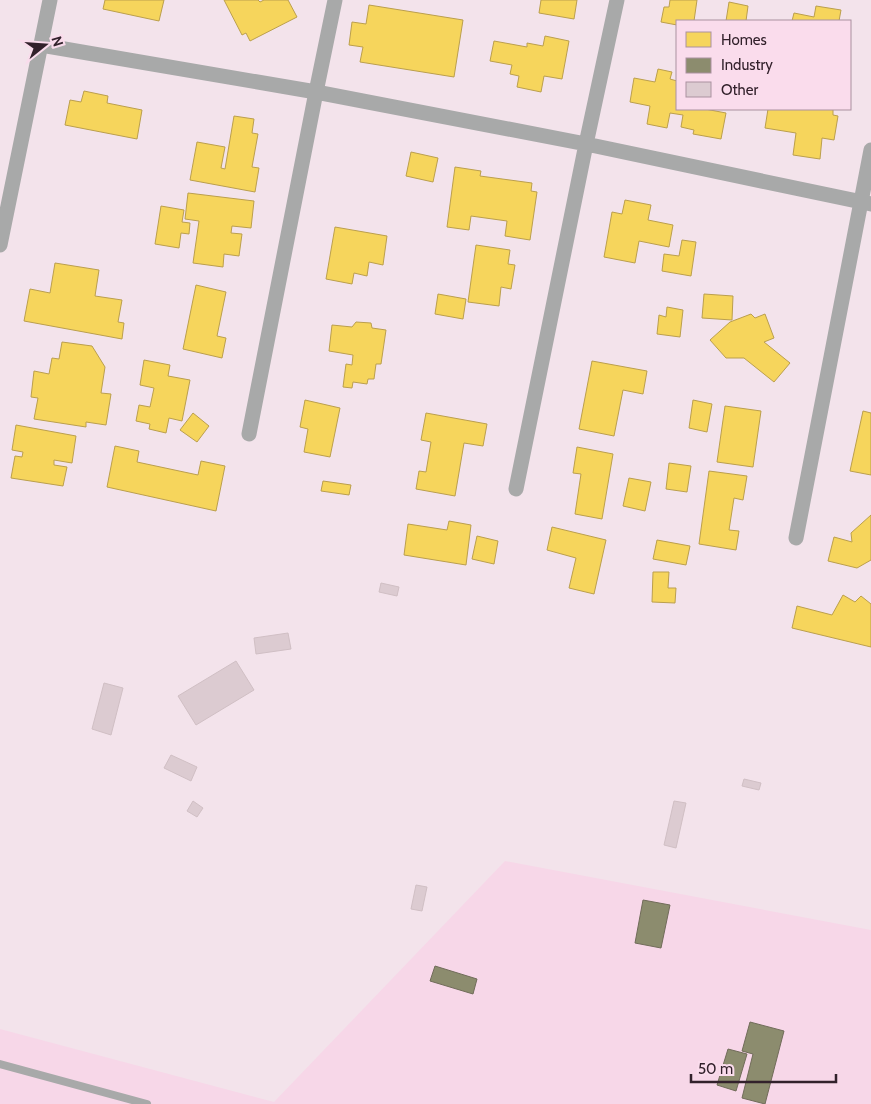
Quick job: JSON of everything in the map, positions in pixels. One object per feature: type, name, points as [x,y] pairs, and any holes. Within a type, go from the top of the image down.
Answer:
[{"type":"street","points":[[0,246],[50,0]]},
{"type":"street","points":[[249,434],[335,0]]},
{"type":"street","points":[[516,489],[617,0]]},
{"type":"street","points":[[42,45],[316,92],[586,144],[866,203]]},
{"type":"street","points":[[796,538],[866,203],[871,150]]},
{"type":"lane","points":[[0,1064],[147,1104]]},
{"type":"shaded area","points":[[505,861],[871,930],[871,1104],[0,1104],[0,1029],[274,1102]]},
{"type":"building: Homes","points":[[105,0],[164,0],[159,21],[103,9]]},
{"type":"building: Homes","points":[[224,0],[258,0],[260,2],[264,0],[288,0],[297,17],[250,41],[246,33],[242,35]]},
{"type":"building: Homes","points":[[541,0],[577,0],[574,19],[539,13]]},
{"type":"building: Homes","points":[[670,0],[697,0],[694,20],[676,20],[676,25],[661,22],[664,7],[669,7]]},
{"type":"building: Homes","points":[[729,2],[748,6],[746,20],[726,20]]},
{"type":"building: Homes","points":[[369,5],[463,20],[454,77],[360,62],[363,47],[349,45],[352,22],[366,24]]},
{"type":"building: Homes","points":[[816,6],[841,10],[839,20],[792,20],[794,13],[814,17]]},
{"type":"building: Homes","points":[[545,36],[569,41],[562,79],[544,76],[541,92],[517,87],[519,76],[510,74],[512,65],[490,61],[494,41],[527,47],[527,43],[543,46]]},
{"type":"building: Homes","points":[[658,69],[672,72],[670,79],[676,81],[676,110],[710,110],[726,113],[721,139],[693,134],[694,130],[681,127],[683,115],[670,113],[667,128],[647,124],[650,106],[630,102],[634,78],[655,82]]},
{"type":"building: Homes","points":[[84,91],[108,96],[107,103],[142,110],[137,139],[65,125],[70,100],[81,102]]},
{"type":"building: Homes","points":[[768,110],[833,110],[833,115],[838,116],[834,140],[822,138],[820,159],[793,155],[796,133],[765,128]]},
{"type":"building: Homes","points":[[234,116],[254,119],[252,133],[258,134],[252,167],[259,168],[255,192],[190,180],[197,142],[225,147],[221,168],[225,169]]},
{"type":"building: Homes","points":[[411,152],[438,158],[433,182],[406,176]]},
{"type":"building: Homes","points":[[455,167],[481,171],[480,176],[532,183],[531,191],[537,192],[530,240],[505,236],[507,221],[471,216],[469,230],[447,227]]},
{"type":"building: Homes","points":[[188,193],[254,201],[251,228],[232,226],[231,233],[242,234],[239,256],[224,254],[223,267],[193,263],[199,221],[185,219]]},
{"type":"building: Homes","points":[[625,200],[651,205],[648,220],[673,225],[669,247],[639,241],[635,263],[604,257],[612,212],[622,214]]},
{"type":"building: Homes","points":[[161,206],[184,210],[182,222],[190,223],[189,234],[181,233],[179,248],[155,244]]},
{"type":"building: Homes","points":[[335,227],[387,236],[383,265],[369,262],[367,276],[354,273],[352,284],[326,279]]},
{"type":"building: Homes","points":[[682,240],[696,242],[691,276],[662,271],[664,254],[679,256]]},
{"type":"building: Homes","points":[[476,245],[510,250],[508,264],[515,265],[511,289],[501,287],[499,306],[468,302]]},
{"type":"building: Homes","points":[[55,263],[99,270],[95,296],[122,300],[118,322],[124,323],[122,339],[24,321],[30,289],[50,293]]},
{"type":"building: Homes","points":[[196,285],[226,292],[217,336],[226,338],[222,358],[183,349]]},
{"type":"building: Homes","points":[[438,294],[466,299],[463,319],[435,314]]},
{"type":"building: Homes","points":[[704,294],[733,296],[732,320],[702,318]]},
{"type":"building: Homes","points":[[667,307],[683,310],[680,337],[657,334],[659,315],[666,317]]},
{"type":"building: Homes","points":[[751,314],[755,318],[765,314],[774,338],[764,342],[790,363],[774,382],[744,358],[726,358],[710,340],[730,322]]},
{"type":"building: Homes","points":[[356,322],[371,323],[372,328],[386,330],[381,364],[376,364],[374,379],[368,379],[367,384],[353,382],[352,388],[343,387],[346,364],[352,365],[353,355],[329,351],[332,325],[352,327]]},
{"type":"building: Homes","points":[[62,342],[92,346],[105,367],[101,393],[111,394],[106,425],[86,422],[86,427],[34,419],[38,398],[31,397],[34,371],[49,374],[52,358],[59,359]]},
{"type":"building: Homes","points":[[144,360],[170,365],[168,376],[190,380],[182,421],[169,418],[166,433],[149,429],[150,424],[136,421],[139,405],[150,407],[154,388],[140,385]]},
{"type":"building: Homes","points":[[592,361],[647,371],[643,394],[623,390],[614,436],[579,429]]},
{"type":"building: Homes","points":[[305,400],[340,408],[330,457],[304,452],[308,429],[300,427]]},
{"type":"building: Homes","points":[[693,400],[712,404],[707,432],[689,428]]},
{"type":"building: Homes","points":[[725,406],[761,411],[753,467],[717,462]]},
{"type":"building: Homes","points":[[863,411],[871,413],[871,475],[850,471]]},
{"type":"building: Homes","points":[[193,413],[209,426],[197,442],[180,430]]},
{"type":"building: Homes","points":[[426,413],[487,424],[483,446],[464,443],[455,496],[416,489],[419,471],[426,472],[431,442],[421,440]]},
{"type":"building: Homes","points":[[16,425],[76,436],[72,463],[54,460],[54,465],[67,467],[63,486],[11,478],[15,456],[22,457],[23,452],[12,450]]},
{"type":"building: Homes","points":[[115,446],[139,451],[137,462],[198,475],[201,461],[225,466],[216,511],[107,487]]},
{"type":"building: Homes","points":[[577,447],[613,454],[602,519],[575,514],[581,474],[573,473]]},
{"type":"building: Homes","points":[[669,463],[691,466],[687,492],[666,489]]},
{"type":"building: Homes","points":[[709,471],[747,476],[743,500],[734,498],[729,530],[739,531],[736,550],[699,544]]},
{"type":"building: Homes","points":[[629,478],[651,482],[645,511],[623,506]]},
{"type":"building: Homes","points":[[323,481],[351,485],[349,495],[321,491]]},
{"type":"building: Homes","points":[[871,515],[871,560],[857,568],[828,561],[834,537],[852,542],[851,533]]},
{"type":"building: Homes","points":[[449,521],[471,525],[466,565],[404,555],[408,524],[447,530]]},
{"type":"building: Homes","points":[[552,527],[606,540],[594,594],[569,588],[576,558],[547,550]]},
{"type":"building: Homes","points":[[477,536],[498,541],[494,564],[472,559]]},
{"type":"building: Homes","points":[[657,540],[690,546],[686,565],[653,559]]},
{"type":"building: Homes","points":[[653,572],[669,572],[668,588],[676,588],[675,603],[652,602]]},
{"type":"building: Homes","points":[[843,595],[855,602],[861,596],[871,604],[871,647],[792,628],[797,606],[832,615]]},
{"type":"building: Industry","points":[[643,900],[670,905],[661,948],[635,943]]},
{"type":"building: Industry","points":[[435,966],[477,979],[473,994],[430,981]]},
{"type":"building: Industry","points":[[750,1022],[784,1031],[765,1104],[742,1098],[753,1054],[742,1051]]},
{"type":"building: Industry","points":[[728,1049],[747,1054],[736,1091],[717,1085]]},
{"type":"building: Other","points":[[381,583],[399,587],[397,596],[379,592]]},
{"type":"building: Other","points":[[288,633],[291,649],[256,654],[254,638]]},
{"type":"building: Other","points":[[236,661],[254,690],[196,725],[178,696]]},
{"type":"building: Other","points":[[104,683],[123,688],[111,735],[92,729]]},
{"type":"building: Other","points":[[171,755],[197,767],[191,781],[164,768]]},
{"type":"building: Other","points":[[744,779],[761,783],[759,790],[742,786]]},
{"type":"building: Other","points":[[193,801],[203,808],[197,817],[187,811]]},
{"type":"building: Other","points":[[674,801],[686,803],[676,848],[664,845]]},
{"type":"building: Other","points":[[416,885],[427,887],[422,911],[411,909]]}]
